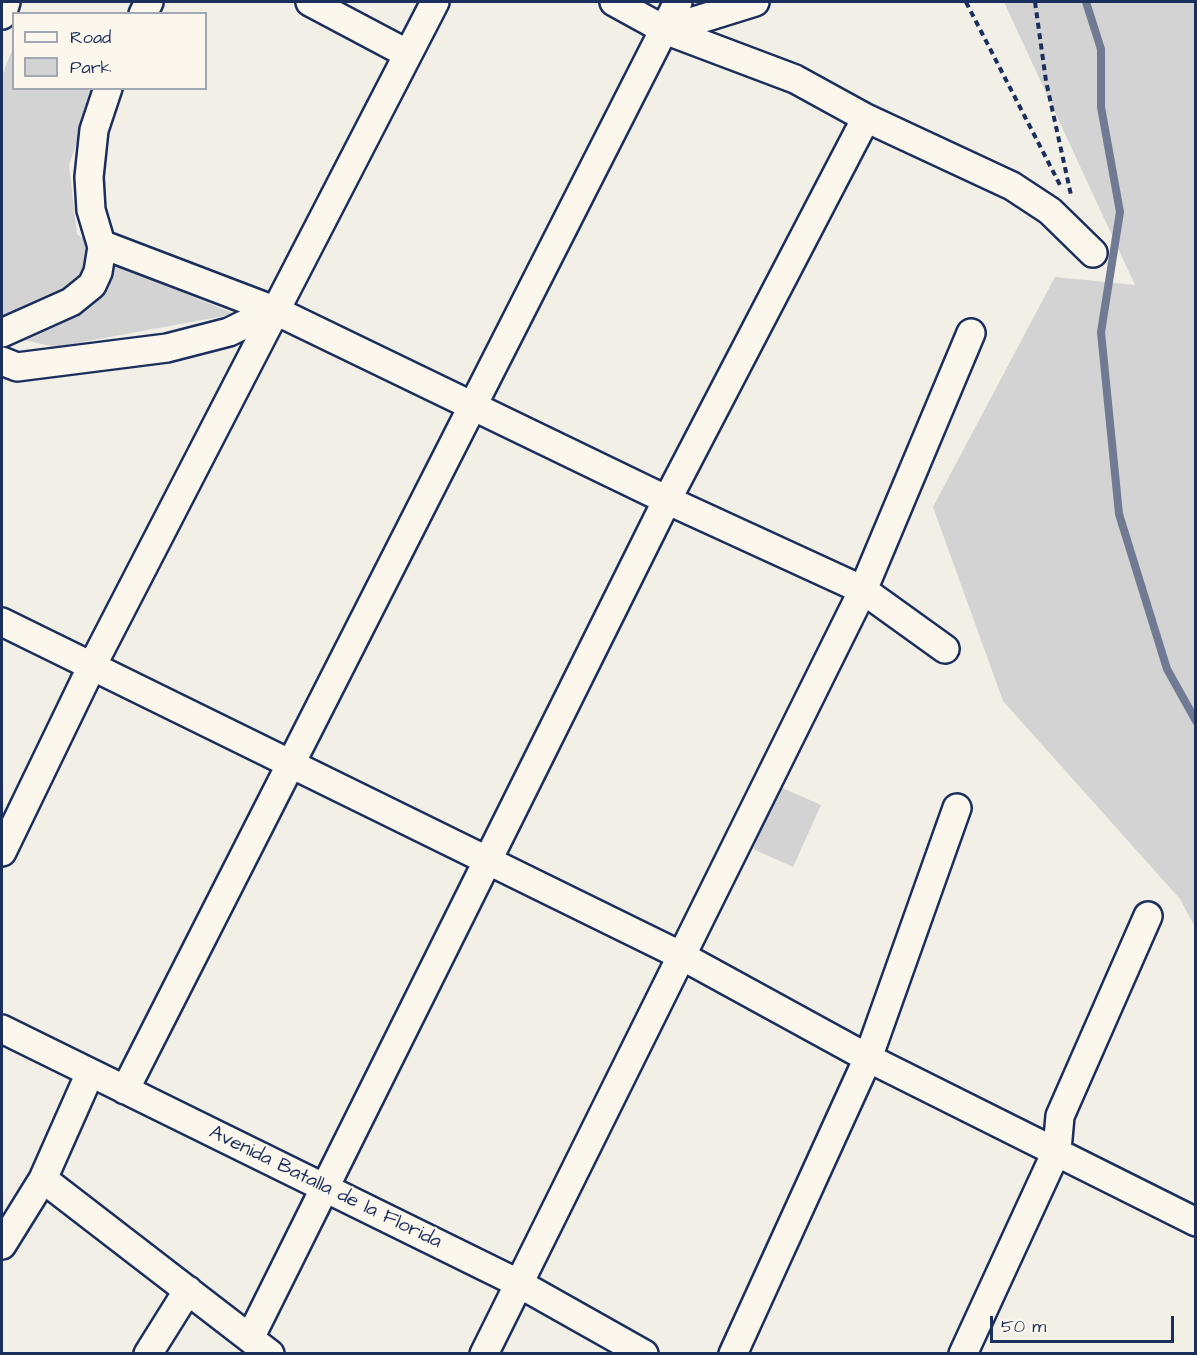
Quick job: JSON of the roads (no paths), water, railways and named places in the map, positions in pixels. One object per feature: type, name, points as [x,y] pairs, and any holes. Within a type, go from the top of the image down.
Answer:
[{"type":"street","points":[[2,15],[6,2]]},
{"type":"street","points":[[310,2],[408,54]]},
{"type":"street","points":[[2,852],[92,666],[435,2]]},
{"type":"street","points":[[614,2],[665,30],[795,79],[866,118],[1012,186],[1050,211],[1093,253]]},
{"type":"street","points":[[125,1090],[471,405],[678,2]]},
{"type":"street","points":[[665,30],[756,2]]},
{"type":"street","points":[[2,333],[71,302],[92,285],[98,272],[101,244],[91,210],[88,177],[94,130],[107,90]]},
{"type":"street","points":[[43,1179],[260,1346],[323,1187],[667,500],[866,118]]},
{"type":"street","points":[[101,244],[274,310],[667,500],[863,591],[945,649]]},
{"type":"street","points":[[2,362],[16,367],[167,348],[229,332],[274,310]]},
{"type":"street","points":[[484,1353],[863,591],[970,333]]},
{"type":"street","points":[[2,622],[680,955],[868,1058],[1057,1150],[1196,1222]]},
{"type":"street","points":[[734,1353],[868,1058],[957,808]]},
{"type":"street","points":[[963,1353],[1057,1150],[1060,1116],[1148,916]]},
{"type":"street","name":"Avenida Batalla de la Florida","points":[[2,1029],[518,1283],[644,1353]]},
{"type":"street","points":[[2,1245],[43,1179],[90,1073]]},
{"type":"street","points":[[148,1353],[188,1290]]},
{"type":"waterway","points":[[1086,2],[1101,49],[1101,107],[1120,212],[1101,332],[1119,514],[1167,669],[1196,721]]}]
